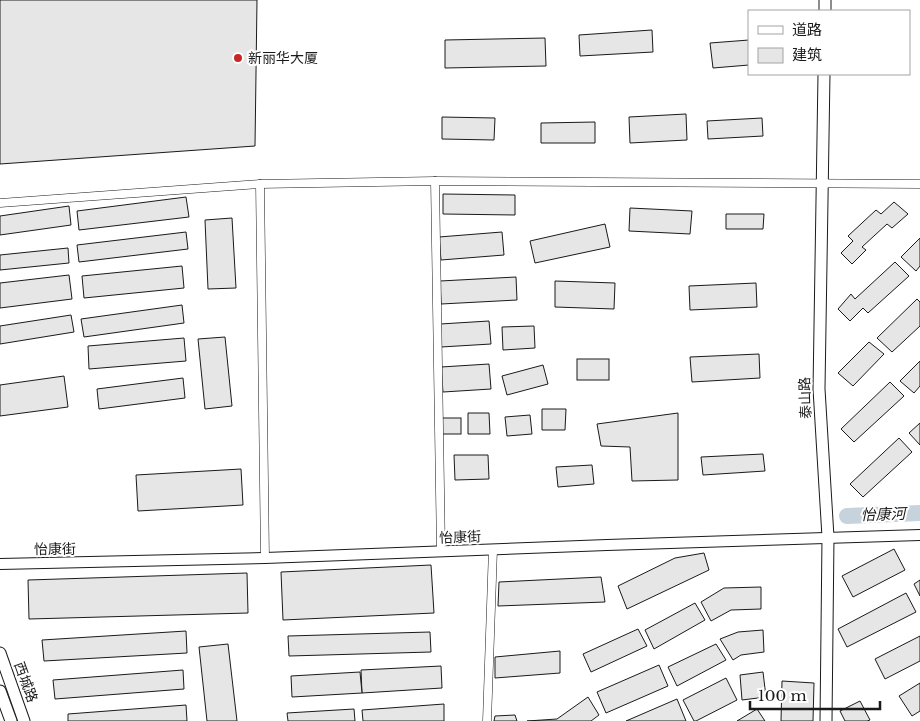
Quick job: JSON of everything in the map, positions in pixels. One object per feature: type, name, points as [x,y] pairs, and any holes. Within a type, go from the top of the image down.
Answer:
[{"type":"main road","name":"泰山路","points":[[824,75],[819,389],[828,537],[826,721]]},
{"type":"main road","name":"西城路","points":[[0,652],[24,721]]},
{"type":"main road","name":"西城路","points":[[0,691],[11,721]]},
{"type":"street","points":[[435,181],[441,551]]},
{"type":"street","points":[[0,203],[260,184],[435,181],[920,184]]},
{"type":"street","points":[[260,184],[266,558]]},
{"type":"street","name":"怡康街","points":[[0,564],[266,558],[920,535]]},
{"type":"street","points":[[487,721],[493,549]]},
{"type":"building","points":[[0,0],[257,0],[255,146],[0,164]]},
{"type":"building","points":[[652,30],[653,52],[580,56],[579,35]]},
{"type":"building","points":[[545,38],[546,66],[445,68],[445,40]]},
{"type":"building","points":[[748,40],[748,65],[713,68],[710,43]]},
{"type":"building","points":[[686,114],[687,140],[630,143],[629,117]]},
{"type":"building","points":[[442,117],[495,118],[494,140],[442,139]]},
{"type":"building","points":[[762,118],[763,136],[708,139],[707,121]]},
{"type":"building","points":[[595,122],[595,143],[541,143],[541,123]]},
{"type":"building","points":[[443,194],[515,195],[515,215],[443,214]]},
{"type":"building","points":[[186,197],[189,217],[79,230],[77,211]]},
{"type":"building","points":[[894,202],[908,214],[892,228],[887,224],[862,247],[866,250],[852,264],[841,253],[853,241],[848,236],[876,210],[881,214]]},
{"type":"building","points":[[69,206],[71,225],[0,235],[0,216]]},
{"type":"building","points":[[630,208],[692,211],[690,234],[629,231]]},
{"type":"building","points":[[726,214],[764,214],[763,229],[726,229]]},
{"type":"building","points":[[232,218],[236,288],[208,289],[205,220]]},
{"type":"building","points":[[605,224],[610,247],[535,263],[530,241]]},
{"type":"building","points":[[186,232],[188,249],[79,262],[77,245]]},
{"type":"building","points":[[502,232],[504,255],[441,260],[439,237]]},
{"type":"building","points":[[920,238],[920,266],[916,271],[901,257]]},
{"type":"building","points":[[68,248],[69,263],[0,270],[0,255]]},
{"type":"building","points":[[895,262],[909,276],[868,313],[863,308],[850,321],[838,309],[851,294],[855,299]]},
{"type":"building","points":[[182,266],[184,288],[84,298],[82,276]]},
{"type":"building","points":[[69,275],[72,299],[0,308],[0,283]]},
{"type":"building","points":[[516,277],[517,300],[441,304],[440,281]]},
{"type":"building","points":[[555,281],[615,283],[614,309],[555,307]]},
{"type":"building","points":[[756,283],[757,307],[690,310],[689,286]]},
{"type":"building","points":[[917,299],[920,302],[920,326],[892,352],[877,338]]},
{"type":"building","points":[[182,305],[184,323],[84,337],[81,319]]},
{"type":"building","points":[[71,315],[74,332],[0,344],[0,326]]},
{"type":"building","points":[[489,321],[491,344],[441,347],[440,324]]},
{"type":"building","points":[[534,326],[535,348],[503,350],[502,327]]},
{"type":"building","points":[[225,337],[232,406],[205,409],[198,339]]},
{"type":"building","points":[[184,338],[186,361],[89,369],[88,346]]},
{"type":"building","points":[[869,342],[884,354],[853,386],[838,373]]},
{"type":"building","points":[[759,354],[760,378],[692,382],[690,357]]},
{"type":"building","points":[[577,359],[609,359],[609,380],[577,380]]},
{"type":"building","points":[[920,361],[920,386],[914,393],[900,381]]},
{"type":"building","points":[[489,364],[491,389],[443,392],[441,367]]},
{"type":"building","points":[[543,365],[548,384],[507,395],[502,376]]},
{"type":"building","points":[[64,376],[68,407],[0,416],[0,385]]},
{"type":"building","points":[[183,378],[185,398],[99,409],[97,389]]},
{"type":"building","points":[[890,382],[904,396],[854,442],[841,429]]},
{"type":"building","points":[[542,409],[566,409],[565,430],[542,430]]},
{"type":"building","points":[[468,413],[489,413],[490,434],[468,434]]},
{"type":"building","points":[[678,413],[678,480],[632,481],[630,447],[601,446],[597,424]]},
{"type":"building","points":[[530,415],[532,434],[507,436],[505,417]]},
{"type":"building","points":[[441,418],[461,418],[461,434],[441,434]]},
{"type":"building","points":[[920,423],[920,445],[909,433]]},
{"type":"building","points":[[899,438],[912,452],[863,497],[850,484]]},
{"type":"building","points":[[763,454],[765,471],[703,475],[701,457]]},
{"type":"building","points":[[454,455],[488,455],[489,479],[455,480]]},
{"type":"building","points":[[592,465],[594,484],[558,487],[556,467]]},
{"type":"building","points":[[241,469],[243,505],[138,511],[136,475]]},
{"type":"building","points":[[894,549],[905,570],[853,597],[842,576]]},
{"type":"building","points":[[704,553],[709,570],[627,609],[618,586],[675,558]]},
{"type":"building","points":[[431,565],[434,613],[283,620],[281,572]]},
{"type":"building","points":[[247,573],[248,613],[29,619],[28,580]]},
{"type":"building","points":[[601,577],[605,602],[498,606],[499,582]]},
{"type":"building","points":[[920,580],[920,596],[914,584]]},
{"type":"building","points":[[761,587],[761,609],[731,610],[711,621],[701,602],[724,588]]},
{"type":"building","points":[[906,593],[916,612],[847,647],[838,629]]},
{"type":"building","points":[[695,603],[705,620],[654,649],[645,630]]},
{"type":"building","points":[[638,629],[647,646],[591,672],[583,654]]},
{"type":"building","points":[[763,630],[764,652],[741,655],[733,660],[720,639],[738,632]]},
{"type":"building","points":[[186,631],[187,653],[44,661],[42,640]]},
{"type":"building","points":[[430,632],[431,652],[289,656],[288,636]]},
{"type":"building","points":[[920,636],[920,661],[885,679],[875,659]]},
{"type":"building","points":[[228,644],[237,721],[207,721],[199,647]]},
{"type":"building","points":[[716,644],[726,660],[677,686],[668,667]]},
{"type":"building","points":[[560,651],[560,673],[495,678],[495,657]]},
{"type":"building","points":[[659,665],[668,686],[606,713],[597,692]]},
{"type":"building","points":[[441,666],[442,688],[362,693],[361,670]]},
{"type":"building","points":[[183,670],[184,689],[55,699],[53,680]]},
{"type":"building","points":[[360,672],[362,693],[292,697],[291,676]]},
{"type":"building","points":[[763,672],[766,697],[742,700],[740,675]]},
{"type":"building","points":[[726,678],[737,700],[694,721],[683,700]]},
{"type":"building","points":[[782,681],[814,683],[813,721],[781,721]]},
{"type":"building","points":[[920,683],[920,711],[912,716],[899,696]]},
{"type":"building","points":[[588,697],[599,715],[591,721],[527,721],[557,719]]},
{"type":"building","points":[[677,699],[686,721],[626,721]]},
{"type":"building","points":[[860,701],[870,720],[845,721],[840,711]]},
{"type":"building","points":[[444,704],[444,721],[363,721],[362,710]]},
{"type":"building","points":[[186,705],[187,721],[68,721],[68,714]]},
{"type":"building","points":[[354,709],[355,721],[288,721],[287,713]]},
{"type":"building","points":[[757,709],[765,721],[737,721]]},
{"type":"building","points":[[515,715],[517,721],[494,721],[495,716]]},
{"type":"waterway","name":"怡康河","points":[[847,516],[920,513]]},
{"type":"place","name":"新丽华大厦","points":[[238,58]]}]
